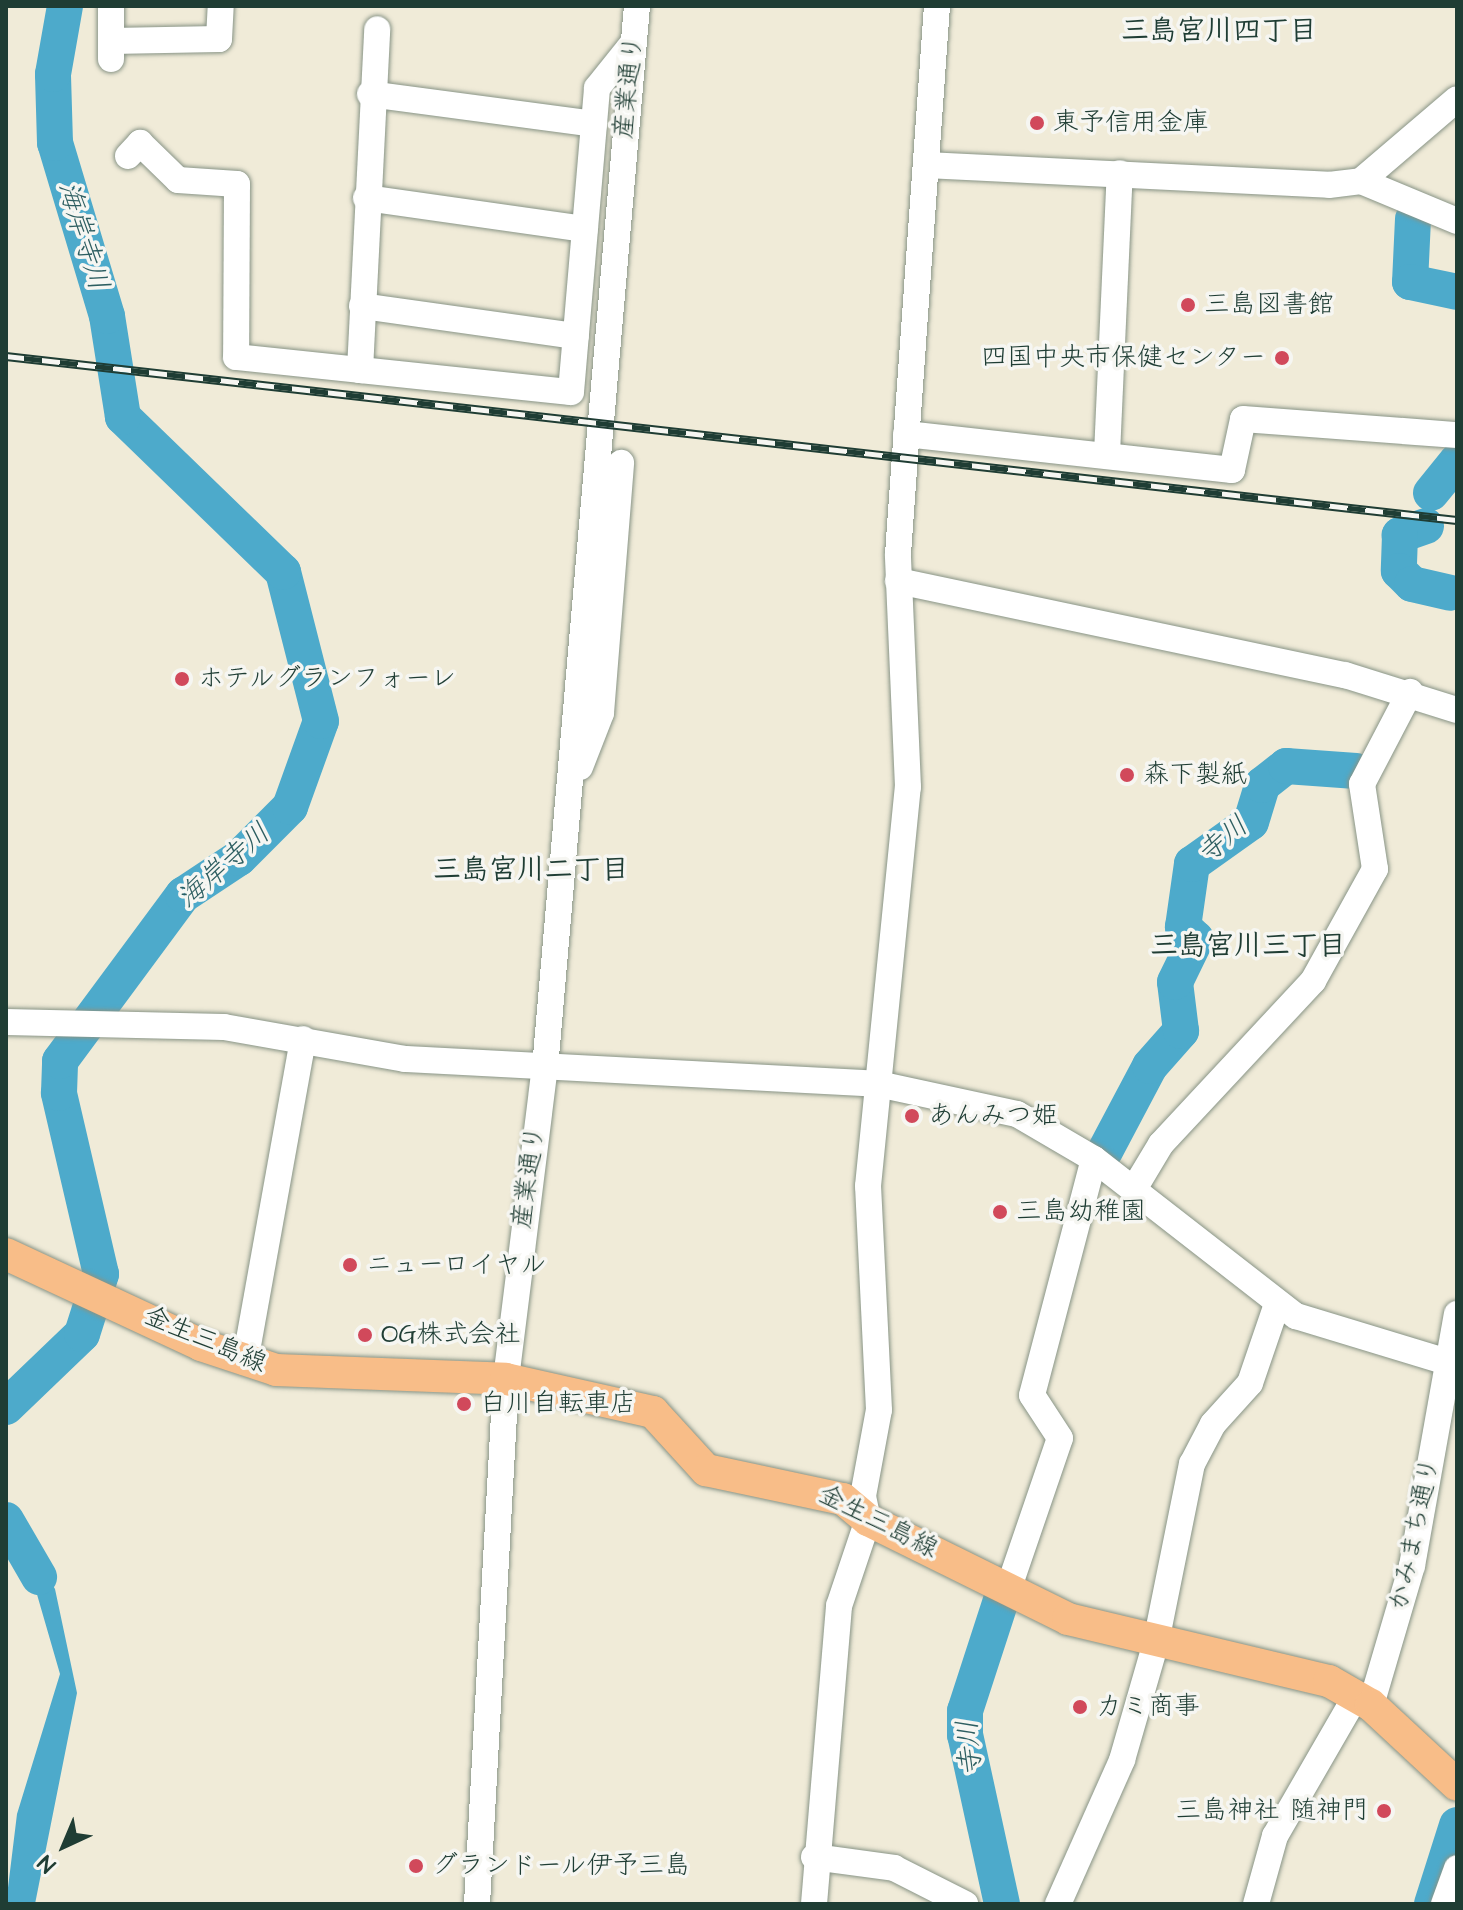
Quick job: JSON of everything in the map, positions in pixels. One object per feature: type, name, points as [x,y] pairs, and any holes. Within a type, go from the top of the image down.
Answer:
[{"type":"main road","name":"金生三島線","points":[[6,1254],[245,1362],[302,1373],[506,1379],[653,1412],[706,1470],[808,1487],[843,1499],[868,1520],[1009,1587],[1068,1619],[1156,1642],[1298,1670],[1364,1700],[1457,1785]]},
{"type":"street","points":[[111,6],[111,50],[219,39],[221,6]]},
{"type":"street","name":"産業通り","points":[[477,1904],[506,1379],[545,1068],[620,169],[637,6]]},
{"type":"street","points":[[814,1904],[814,1857],[839,1606],[868,1520],[863,1496],[879,1410],[868,1186],[908,787],[898,581],[937,6]]},
{"type":"street","points":[[360,370],[370,94],[377,29]]},
{"type":"street","points":[[128,156],[140,143],[178,180],[237,184],[236,357],[571,392],[597,88],[633,43]]},
{"type":"street","points":[[370,94],[594,124]]},
{"type":"street","points":[[1361,181],[1457,99]]},
{"type":"street","points":[[926,165],[1361,181],[1457,221]]},
{"type":"street","points":[[1107,454],[1120,173]]},
{"type":"street","points":[[366,198],[585,229]]},
{"type":"street","points":[[362,306],[576,336]]},
{"type":"street","points":[[906,434],[1232,470],[1243,419],[1457,435]]},
{"type":"street","points":[[568,796],[601,713],[621,463]]},
{"type":"street","points":[[898,581],[1410,692],[1457,710]]},
{"type":"street","points":[[1134,1189],[1161,1144],[1313,981],[1375,869],[1378,851],[1361,796],[1365,775],[1410,692]]},
{"type":"street","points":[[6,1022],[86,1027],[224,1027],[405,1059],[878,1084],[1017,1114],[1094,1159],[1277,1304],[1340,1335],[1450,1360]]},
{"type":"street","points":[[245,1362],[303,1039]]},
{"type":"street","points":[[1009,1587],[1060,1438],[1032,1395],[1094,1159]]},
{"type":"street","points":[[1058,1904],[1122,1760],[1156,1642],[1192,1464],[1213,1424],[1250,1383],[1277,1304]]},
{"type":"street","name":"かみまち通り","points":[[1256,1904],[1275,1836],[1364,1700],[1412,1566],[1457,1314]]},
{"type":"street","points":[[814,1857],[894,1868],[965,1904]]},
{"type":"street","points":[[1444,1904],[1457,1868]]},
{"type":"water","points":[[21,1533],[55,1589],[77,1693],[35,1904],[6,1904],[17,1814],[60,1674],[36,1591],[6,1544]]},
{"type":"waterway","name":"海岸寺川","points":[[6,1407],[82,1334],[101,1274],[59,1093],[60,1061],[183,895],[239,858],[290,807],[321,721],[283,572],[123,417],[107,316],[55,143],[53,74],[65,6]]},
{"type":"waterway","name":"寺川","points":[[1413,219],[1410,282],[1457,292]]},
{"type":"waterway","name":"寺川","points":[[1431,493],[1457,461]]},
{"type":"waterway","name":"寺川","points":[[1426,526],[1400,535],[1399,571],[1412,584],[1450,593]]},
{"type":"waterway","name":"寺川","points":[[1105,1151],[1150,1066],[1181,1031],[1175,982],[1196,939],[1183,927],[1192,864],[1251,822],[1262,785],[1286,766],[1356,771]]},
{"type":"waterway","name":"海岸寺川","points":[[6,1520],[39,1577]]},
{"type":"waterway","name":"寺川","points":[[1002,1904],[965,1735],[965,1711],[1003,1594]]},
{"type":"waterway","points":[[1432,1904],[1457,1825]]},
{"type":"railway","points":[[6,356],[1457,520]]},
{"type":"place","name":"東予信用金庫","points":[[1037,123]]},
{"type":"place","name":"三島図書館","points":[[1188,305]]},
{"type":"place","name":"四国中央市保健センター","points":[[1282,358]]},
{"type":"place","name":"ホテルグランフォーレ","points":[[182,679]]},
{"type":"place","name":"森下製紙","points":[[1127,775]]},
{"type":"place","name":"あんみつ姫","points":[[912,1116]]},
{"type":"place","name":"三島幼稚園","points":[[1000,1212]]},
{"type":"place","name":"ニューロイヤル","points":[[350,1265]]},
{"type":"place","name":"OG株式会社","points":[[365,1335]]},
{"type":"place","name":"白川自転車店","points":[[464,1404]]},
{"type":"place","name":"カミ商事","points":[[1080,1707]]},
{"type":"place","name":"三島神社 随神門","points":[[1384,1811]]},
{"type":"place","name":"グランドール伊予三島","points":[[416,1866]]},
{"type":"district","name":"三島宮川四丁目","points":[[1219,31]]},
{"type":"district","name":"三島宮川二丁目","points":[[531,870]]},
{"type":"district","name":"三島宮川三丁目","points":[[1248,946]]}]
